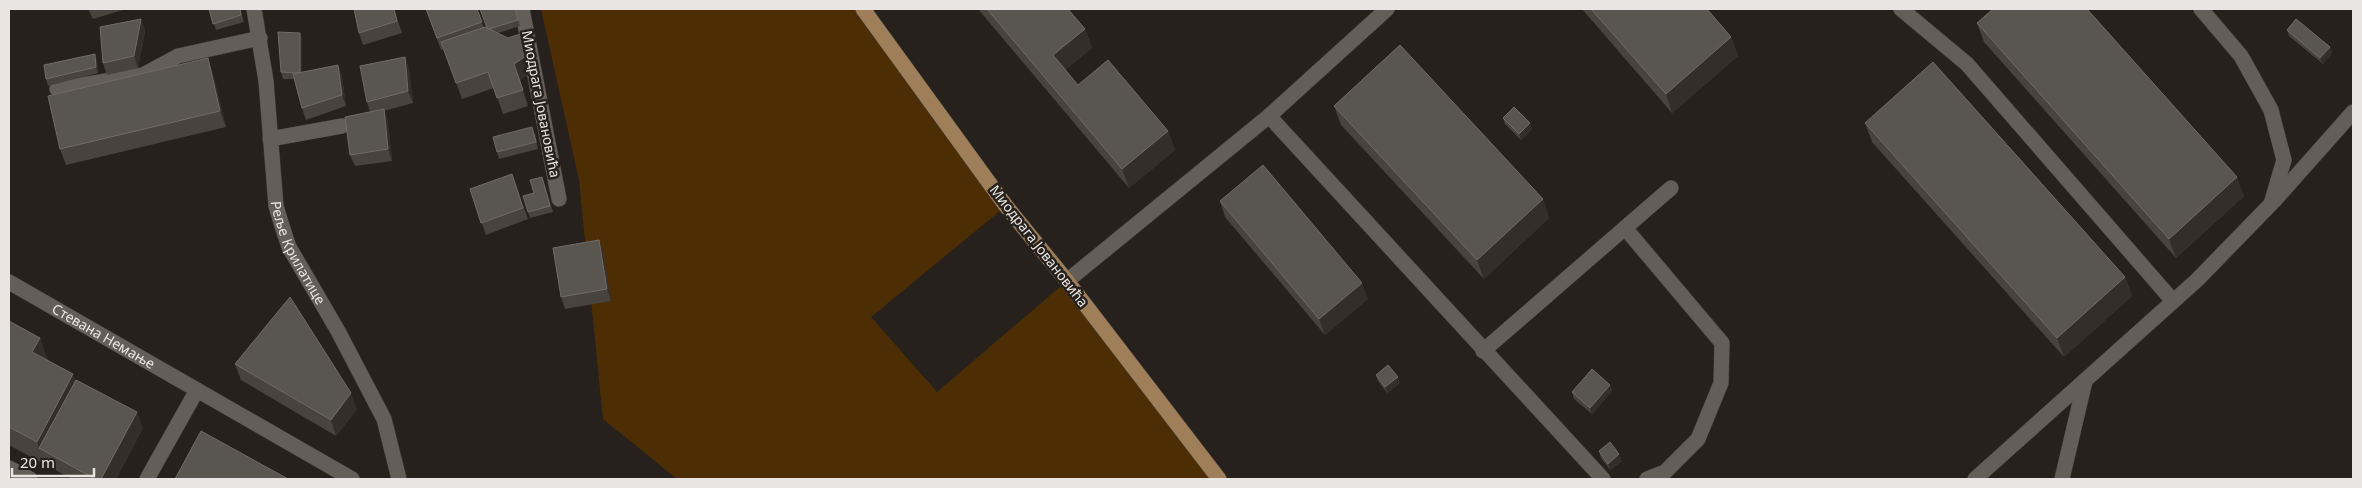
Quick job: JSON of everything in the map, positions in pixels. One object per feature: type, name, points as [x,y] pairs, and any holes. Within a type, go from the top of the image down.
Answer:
[{"type":"main road","name":"Миодрага Јовановића","points":[[863,9],[1006,206],[1067,281],[1219,479]]},
{"type":"street","name":"Реље Крилатице","points":[[254,9],[260,38],[276,206],[289,247],[338,332],[384,419],[399,479]]},
{"type":"street","name":"Миодрага Јовановића","points":[[522,9],[559,199]]},
{"type":"street","points":[[1067,281],[1269,116],[1387,9]]},
{"type":"street","points":[[1901,9],[1967,64],[2173,301]]},
{"type":"street","points":[[2201,9],[2241,56],[2271,110],[2284,160],[2271,204]]},
{"type":"street","points":[[57,89],[143,75],[178,56],[260,38]]},
{"type":"street","points":[[1975,479],[2173,301],[2271,204],[2353,112]]},
{"type":"street","points":[[1269,116],[1483,351],[1603,479]]},
{"type":"street","points":[[270,139],[342,126]]},
{"type":"street","points":[[1483,351],[1671,188]]},
{"type":"street","points":[[1625,228],[1722,343],[1720,383],[1698,439],[1665,472],[1647,479]]},
{"type":"street","name":"Стевана Немање","points":[[9,282],[352,479]]},
{"type":"street","points":[[2062,479],[2085,381]]},
{"type":"street","points":[[147,479],[197,390]]},
{"type":"street","points":[[9,468],[30,479]]},
{"type":"shaded area","points":[[541,9],[863,9],[1006,206],[871,317],[937,392],[1067,281],[1219,479],[677,479],[603,419],[579,180]]},
{"type":"building","points":[[209,9],[240,9],[241,15],[213,24]]},
{"type":"building","points":[[354,9],[394,9],[397,21],[359,33]]},
{"type":"building","points":[[426,9],[477,9],[482,22],[437,38]]},
{"type":"building","points":[[480,9],[515,9],[518,20],[489,29]]},
{"type":"building","points":[[987,9],[1068,9],[1085,29],[1053,55],[1078,85],[1108,60],[1168,131],[1122,169]]},
{"type":"building","points":[[1591,9],[1707,9],[1731,37],[1666,94]]},
{"type":"building","points":[[1993,9],[2087,9],[2237,177],[2169,239],[1977,23]]},
{"type":"building","points":[[141,19],[134,56],[103,63],[100,27]]},
{"type":"building","points":[[2296,19],[2330,47],[2320,58],[2287,30]]},
{"type":"building","points":[[485,27],[508,38],[520,34],[526,56],[514,64],[523,90],[497,98],[488,72],[456,83],[441,42]]},
{"type":"building","points":[[278,32],[300,33],[300,73],[281,72]]},
{"type":"building","points":[[1400,45],[1543,199],[1477,260],[1334,106]]},
{"type":"building","points":[[95,54],[96,67],[46,79],[44,65]]},
{"type":"building","points":[[405,57],[408,91],[367,102],[360,66]]},
{"type":"building","points":[[208,58],[220,111],[60,149],[48,96]]},
{"type":"building","points":[[1933,62],[2125,277],[2057,338],[1865,123]]},
{"type":"building","points":[[338,65],[342,95],[302,108],[293,74]]},
{"type":"building","points":[[1514,107],[1530,123],[1519,134],[1503,118]]},
{"type":"building","points":[[384,109],[388,149],[350,155],[345,117]]},
{"type":"building","points":[[532,127],[536,142],[497,152],[493,137]]},
{"type":"building","points":[[1263,165],[1362,283],[1319,319],[1220,201]]},
{"type":"building","points":[[512,174],[523,208],[481,223],[470,189]]},
{"type":"building","points":[[542,177],[550,206],[528,212],[523,196],[534,193],[530,180]]},
{"type":"building","points":[[599,240],[607,289],[561,297],[553,248]]},
{"type":"building","points":[[290,297],[351,393],[331,420],[235,364]]},
{"type":"building","points":[[9,321],[40,338],[32,352],[73,374],[37,442],[9,427]]},
{"type":"building","points":[[1388,365],[1398,377],[1385,387],[1376,375]]},
{"type":"building","points":[[1592,369],[1610,385],[1590,408],[1572,392]]},
{"type":"building","points":[[76,380],[137,412],[101,479],[95,479],[39,448]]},
{"type":"building","points":[[201,431],[288,479],[175,479]]},
{"type":"building","points":[[1610,442],[1619,454],[1608,464],[1599,451]]}]
